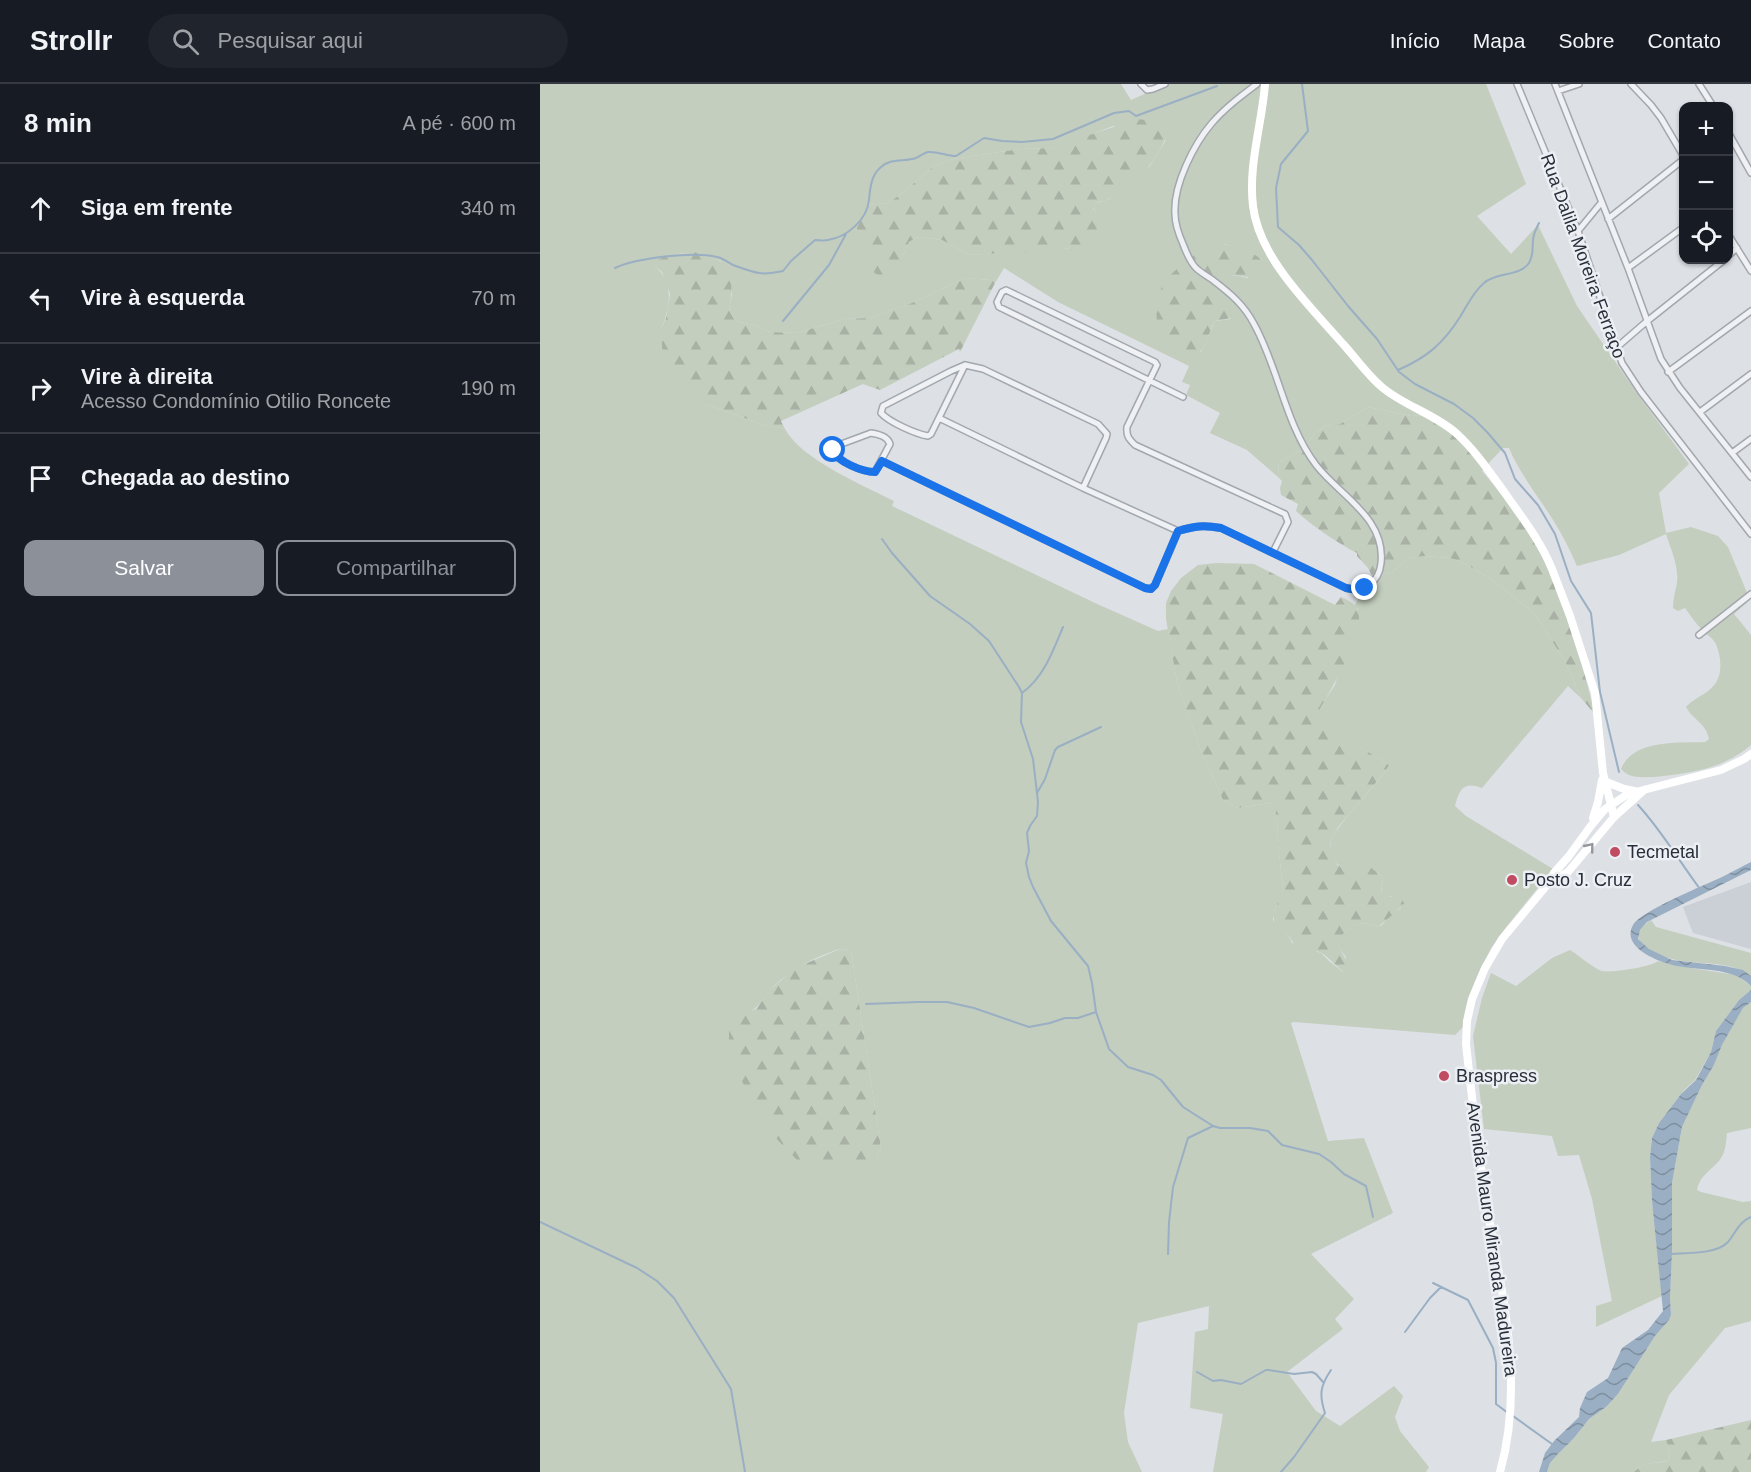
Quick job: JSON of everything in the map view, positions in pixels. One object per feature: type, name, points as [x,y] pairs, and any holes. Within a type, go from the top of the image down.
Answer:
[{"type":"main road","points":[[1265,84],[1253,186],[1253,205],[1257,226],[1265,244],[1279,268],[1312,309],[1381,386],[1397,398],[1455,431],[1467,443],[1483,462],[1546,552],[1592,681],[1603,777],[1614,817]]},
{"type":"main road","name":"Avenida Mauro Miranda Madureira","points":[[1500,1472],[1506,1454],[1513,1384],[1509,1336],[1487,1204],[1466,1044],[1467,1021],[1472,999],[1485,968],[1502,939],[1590,827],[1610,806],[1636,791],[1721,770],[1751,754]]},
{"type":"main road","points":[[1603,777],[1624,789],[1636,791]]},
{"type":"main road","points":[[1590,827],[1599,802],[1603,777]]},
{"type":"main road","name":"Avenida Mauro Miranda Madureira","points":[[1546,885],[1562,877],[1577,863],[1614,817],[1645,789]]},
{"type":"street","points":[[1141,84],[1147,90],[1165,84]]},
{"type":"street","points":[[939,418],[1178,531],[1206,525],[1221,528],[1346,588],[1357,590],[1365,588],[1373,581],[1381,567],[1382,553],[1371,523],[1360,508],[1337,489],[1307,452],[1294,425],[1256,326],[1244,307],[1231,293],[1196,268],[1186,253],[1179,234],[1175,213],[1179,187],[1187,165],[1212,123],[1231,104],[1257,84]]},
{"type":"street","name":"Rua Dalila Moreira Ferraço","points":[[1555,84],[1628,268],[1661,359],[1668,372],[1751,477]]},
{"type":"street","points":[[1558,91],[1579,84]]},
{"type":"street","points":[[1631,84],[1661,118],[1682,156]]},
{"type":"street","points":[[1699,84],[1710,102]]},
{"type":"street","name":"Rua Dalila Moreira Ferraço","points":[[1520,86],[1578,231],[1622,363],[1628,374],[1751,534]]},
{"type":"street","points":[[1733,141],[1751,173]]},
{"type":"street","points":[[1608,219],[1679,161]]},
{"type":"street","points":[[1578,231],[1601,203]]},
{"type":"street","points":[[1628,268],[1679,230]]},
{"type":"street","points":[[1733,242],[1751,271]]},
{"type":"street","points":[[1733,252],[1737,248]]},
{"type":"street","points":[[1616,348],[1719,264]]},
{"type":"street","points":[[1183,397],[1149,380],[999,308],[997,302],[1001,294],[1006,290],[1155,362],[1157,365],[1149,380],[1127,427],[1126,434],[1136,445],[1285,514],[1288,522],[1273,552]]},
{"type":"street","points":[[1668,372],[1751,311]]},
{"type":"street","points":[[965,365],[928,436],[884,417],[881,413],[883,406],[951,371],[965,365],[983,369],[1104,429],[1107,434],[1106,438],[1083,488]]},
{"type":"street","points":[[1700,412],[1751,374]]},
{"type":"street","points":[[866,434],[877,434],[890,442],[882,461],[875,472],[868,472],[837,458],[833,450],[836,446],[866,434]]},
{"type":"street","points":[[1732,453],[1751,439]]},
{"type":"street","points":[[882,461],[1145,588],[1151,589],[1155,585],[1178,531]]},
{"type":"street","points":[[1699,635],[1751,594]]},
{"type":"shaded area","points":[[1751,882],[1751,949],[1693,933],[1683,907]]},
{"type":"green space","points":[[540,84],[1121,84],[1131,100],[1167,84],[1486,84],[1526,184],[1477,216],[1511,254],[1538,225],[1577,306],[1689,464],[1659,493],[1666,533],[1691,527],[1718,536],[1728,547],[1750,600],[1734,614],[1751,635],[1751,745],[1723,763],[1697,771],[1655,777],[1636,777],[1621,769],[1635,752],[1646,748],[1670,743],[1705,742],[1709,739],[1705,729],[1686,707],[1708,691],[1718,680],[1720,664],[1718,649],[1715,642],[1700,628],[1685,608],[1678,611],[1673,608],[1677,570],[1666,534],[1619,555],[1577,566],[1560,531],[1524,476],[1509,448],[1503,448],[1487,465],[1431,415],[1411,416],[1368,407],[1340,424],[1325,426],[1317,431],[1302,450],[1279,462],[1278,477],[1247,450],[1210,433],[1220,413],[1186,395],[1190,385],[1182,382],[1189,366],[1058,302],[1004,268],[995,283],[992,280],[965,278],[912,303],[869,318],[844,319],[797,333],[770,332],[755,325],[739,322],[733,317],[729,310],[732,294],[721,261],[686,253],[672,256],[654,265],[665,279],[669,295],[667,312],[661,329],[705,404],[764,425],[785,429],[804,451],[850,479],[894,501],[892,506],[1095,603],[1158,631],[1168,629],[1177,682],[1199,746],[1223,800],[1238,808],[1270,803],[1278,798],[1275,819],[1278,825],[1283,889],[1273,920],[1292,943],[1321,953],[1343,972],[1346,957],[1336,941],[1355,925],[1365,923],[1378,927],[1382,925],[1401,908],[1392,896],[1384,898],[1381,894],[1383,877],[1366,866],[1345,868],[1340,866],[1335,861],[1331,849],[1331,840],[1335,832],[1389,765],[1313,718],[1335,685],[1358,609],[1354,606],[1372,576],[1391,573],[1409,558],[1424,556],[1450,558],[1462,562],[1491,579],[1534,613],[1565,661],[1581,698],[1568,686],[1482,788],[1471,785],[1463,788],[1455,806],[1466,816],[1553,869],[1491,948],[1474,984],[1463,1027],[1455,1035],[1291,1023],[1328,1141],[1364,1138],[1393,1213],[1311,1254],[1354,1299],[1335,1319],[1343,1329],[1287,1372],[1316,1411],[1340,1426],[1394,1386],[1403,1396],[1395,1417],[1400,1431],[1429,1467],[1426,1472],[1213,1472],[1223,1414],[1190,1408],[1195,1332],[1208,1329],[1209,1306],[1138,1323],[1124,1413],[1128,1442],[1142,1472],[540,1472]],"holes":[[[1113,126],[1166,140],[1150,166],[1110,199],[1096,203],[1093,207],[1100,219],[1068,249],[970,255],[942,240],[918,237],[909,242],[901,260],[867,205],[887,203],[934,166],[953,159],[1020,149],[1051,148]],[[1225,244],[1262,259],[1248,278],[1229,275],[1219,280],[1224,286],[1230,319],[1215,321],[1201,352],[1175,348],[1159,328]],[[839,949],[851,950],[881,1148],[876,1158],[748,1013],[756,1008],[774,986],[813,959]]]},
{"type":"green space","points":[[1137,119],[1161,122],[1169,129],[1160,150],[1129,188],[1107,200],[1096,203],[1093,208],[1101,219],[1099,227],[1078,248],[970,255],[942,240],[918,237],[909,242],[893,277],[888,279],[876,274],[869,267],[857,229],[859,214],[867,205],[887,203],[900,195],[934,166],[953,159],[1020,149],[1051,148]]},
{"type":"green space","points":[[1216,243],[1250,252],[1266,265],[1254,278],[1234,275],[1222,278],[1220,281],[1241,307],[1234,316],[1215,321],[1198,354],[1186,355],[1180,353],[1165,339],[1159,328],[1157,304],[1160,291],[1176,269]]},
{"type":"green space","points":[[694,252],[718,260],[727,269],[731,283],[729,310],[733,317],[739,322],[755,325],[770,332],[797,333],[844,319],[869,318],[912,303],[965,278],[992,280],[995,283],[960,352],[959,349],[880,390],[863,384],[781,421],[785,429],[764,425],[705,404],[685,390],[664,361],[661,329],[666,318],[670,294],[662,272],[654,265],[655,261],[669,255]]},
{"type":"green space","points":[[1368,407],[1411,416],[1431,415],[1462,431],[1487,465],[1482,471],[1528,529],[1550,570],[1574,637],[1593,712],[1581,698],[1565,661],[1534,613],[1491,579],[1462,562],[1450,558],[1424,556],[1409,558],[1391,573],[1372,576],[1357,553],[1309,522],[1296,511],[1298,504],[1281,495],[1282,481],[1278,477],[1279,462],[1302,450],[1317,431],[1325,426],[1340,424]]},
{"type":"green space","points":[[1254,564],[1335,605],[1341,597],[1344,598],[1358,611],[1359,621],[1351,650],[1314,718],[1389,765],[1339,826],[1330,843],[1337,865],[1370,867],[1383,877],[1381,892],[1384,897],[1398,897],[1404,903],[1378,927],[1366,923],[1355,925],[1341,936],[1337,941],[1349,968],[1344,972],[1328,957],[1317,951],[1313,955],[1300,954],[1289,937],[1275,925],[1273,915],[1283,889],[1278,825],[1275,819],[1278,799],[1270,803],[1238,808],[1223,800],[1199,746],[1177,682],[1166,619],[1166,603],[1171,591],[1181,578],[1198,565]]},
{"type":"green space","points":[[1651,920],[1656,927],[1751,953],[1751,976],[1725,965],[1681,961],[1653,952],[1640,942],[1638,935]]},
{"type":"green space","points":[[840,949],[851,950],[881,1148],[876,1158],[864,1165],[823,1167],[797,1160],[770,1132],[752,1102],[729,1054],[729,1027],[738,1016],[756,1009],[769,991],[795,968]]},
{"type":"green space","points":[[1570,950],[1602,971],[1631,969],[1658,961],[1736,975],[1751,986],[1751,991],[1739,1000],[1716,1031],[1711,1052],[1695,1080],[1684,1090],[1659,1123],[1652,1138],[1650,1157],[1652,1201],[1662,1296],[1596,1327],[1596,1306],[1612,1301],[1592,1199],[1579,1155],[1558,1156],[1552,1136],[1484,1129],[1473,1036],[1491,973],[1516,986],[1552,958]]},
{"type":"green space","points":[[1751,1002],[1751,1128],[1727,1133],[1723,1155],[1701,1180],[1697,1190],[1743,1202],[1751,1201],[1751,1321],[1725,1328],[1669,1395],[1651,1442],[1666,1440],[1670,1455],[1667,1461],[1641,1466],[1634,1472],[1547,1472],[1550,1463],[1589,1419],[1606,1407],[1618,1394],[1655,1336],[1669,1320],[1671,1315],[1672,1183],[1682,1127],[1722,1045],[1743,1008]]},
{"type":"green space","points":[[1751,1420],[1751,1472],[1634,1472],[1641,1466],[1669,1459],[1666,1440]]},
{"type":"water","points":[[1751,862],[1751,870],[1647,922],[1640,930],[1638,939],[1649,949],[1672,960],[1743,970],[1751,976],[1751,986],[1744,980],[1726,973],[1662,962],[1644,953],[1632,941],[1633,925],[1638,919]]},
{"type":"water","points":[[1751,990],[1751,1002],[1743,1008],[1722,1045],[1682,1127],[1672,1183],[1671,1315],[1669,1320],[1655,1336],[1618,1394],[1606,1407],[1589,1419],[1550,1463],[1547,1472],[1539,1472],[1545,1453],[1579,1417],[1587,1392],[1608,1378],[1622,1348],[1648,1330],[1663,1311],[1652,1201],[1650,1157],[1652,1138],[1659,1123],[1681,1094],[1696,1080],[1711,1052],[1716,1031],[1739,1000]]},
{"type":"waterway","points":[[1302,84],[1308,131],[1281,164],[1276,188],[1278,227],[1312,260],[1377,339],[1399,372],[1415,384],[1454,404],[1487,432],[1505,453],[1515,479],[1538,505],[1555,534],[1571,581],[1591,613],[1600,692],[1619,772]]},
{"type":"waterway","points":[[615,268],[650,259],[680,255],[707,255],[758,273],[783,271],[815,240],[835,238],[849,231],[860,221],[867,207],[873,178],[881,167],[889,162],[916,158],[928,152],[956,156],[984,138],[1022,142],[1053,139],[1114,113],[1129,111],[1136,116],[1217,86]]},
{"type":"waterway","points":[[1398,370],[1425,355],[1440,342],[1454,327],[1473,295],[1484,283],[1495,277],[1514,273],[1529,263],[1539,223]]},
{"type":"waterway","points":[[783,321],[829,265],[846,234]]},
{"type":"waterway","points":[[882,539],[930,596],[970,624],[989,641],[1022,693],[1021,722],[1033,759],[1038,802],[1037,816],[1027,833],[1029,851],[1026,863],[1029,877],[1051,921],[1088,966],[1096,1012],[1109,1049],[1128,1067],[1161,1080],[1183,1107],[1213,1126],[1268,1131],[1282,1145],[1319,1154],[1344,1174],[1366,1186],[1373,1217]]},
{"type":"waterway","points":[[1022,693],[1030,687],[1042,671],[1063,627]]},
{"type":"waterway","points":[[1037,793],[1045,779],[1055,750],[1101,727]]},
{"type":"waterway","points":[[1638,805],[1700,889]]},
{"type":"waterway","points":[[866,1004],[947,1002],[974,1008],[1029,1027],[1065,1018],[1078,1018],[1096,1012]]},
{"type":"waterway","points":[[1168,1254],[1173,1187],[1188,1138],[1213,1126]]},
{"type":"waterway","points":[[1672,1254],[1717,1249],[1728,1242],[1741,1224],[1751,1217]]},
{"type":"waterway","points":[[540,1222],[637,1268],[657,1281],[674,1298],[731,1389],[745,1472]]},
{"type":"waterway","points":[[1433,1283],[1468,1300],[1493,1348],[1496,1363],[1496,1404],[1508,1413]]},
{"type":"waterway","points":[[1405,1332],[1441,1287]]},
{"type":"waterway","points":[[1197,1372],[1213,1381],[1221,1380],[1241,1384],[1266,1370],[1294,1374],[1312,1372],[1323,1382]]},
{"type":"waterway","points":[[1281,1472],[1325,1413],[1322,1391],[1331,1370]]},
{"type":"waterway","points":[[1513,1416],[1552,1444]]},
{"type":"place","name":"Tecmetal","points":[[1615,852]]},
{"type":"place","name":"Posto J. Cruz","points":[[1512,880]]},
{"type":"place","name":"Braspress","points":[[1444,1076]]},
{"type":"route","points":[[833,450],[837,458],[868,472],[875,472],[882,461],[1145,588],[1151,589],[1155,585],[1178,531],[1206,525],[1221,528],[1346,588],[1357,590],[1365,588]]}]
